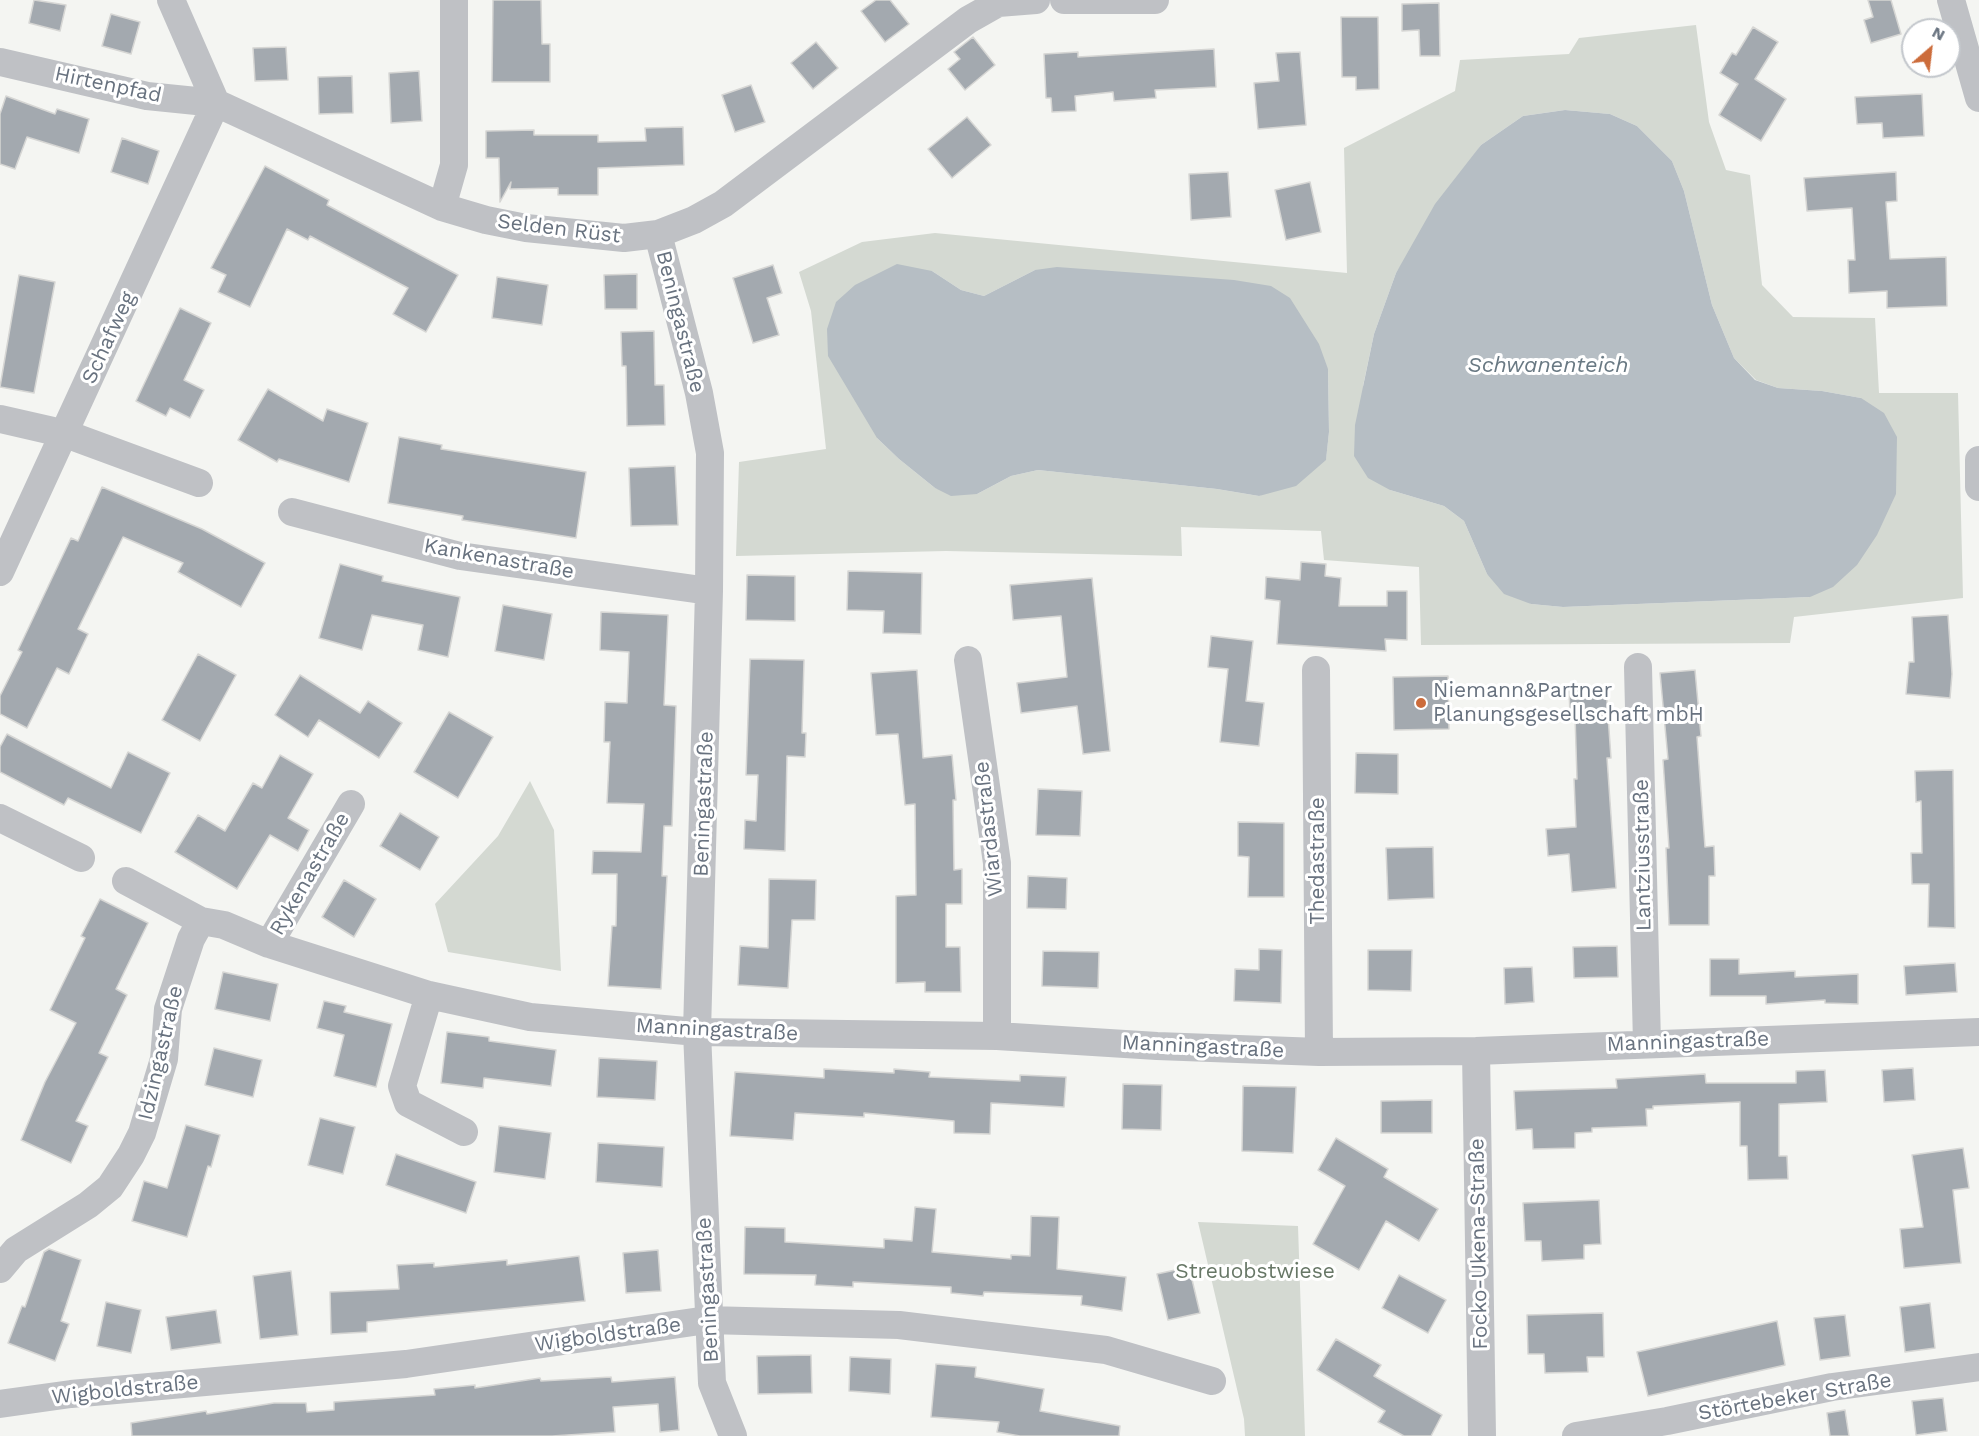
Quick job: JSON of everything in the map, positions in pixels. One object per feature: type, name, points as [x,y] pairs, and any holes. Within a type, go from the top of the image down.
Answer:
[{"type":"street","points":[[171,0],[216,103]]},
{"type":"street","points":[[442,207],[454,165],[454,0]]},
{"type":"street","points":[[998,2],[1036,0]]},
{"type":"street","points":[[1064,0],[1155,0]]},
{"type":"street","points":[[1951,0],[1979,98]]},
{"type":"street","name":"Selden Rüst","points":[[216,103],[442,207],[486,220],[526,228],[624,238],[657,234],[694,220],[723,204],[968,20],[998,2]]},
{"type":"street","name":"Hirtenpfad","points":[[0,62],[147,96],[216,103]]},
{"type":"street","name":"Schafweg","points":[[0,572],[66,434],[216,103]]},
{"type":"street","name":"Beningastraße","points":[[657,234],[699,393],[710,453],[709,591],[697,1032],[707,1320],[712,1380],[733,1436]]},
{"type":"street","points":[[0,419],[66,434],[199,483]]},
{"type":"street","points":[[1979,459],[1979,488]]},
{"type":"street","name":"Kankenastraße","points":[[292,512],[460,556],[709,591]]},
{"type":"street","name":"Wiardastraße","points":[[968,660],[997,862],[997,1036]]},
{"type":"street","name":"Lantziusstraße","points":[[1638,667],[1647,1044]]},
{"type":"street","name":"Thedastraße","points":[[1316,670],[1319,1052]]},
{"type":"street","name":"Rykenastraße","points":[[269,944],[351,804]]},
{"type":"street","points":[[0,819],[81,858]]},
{"type":"street","name":"Manningastraße","points":[[126,881],[201,921],[224,925],[269,944],[429,995],[530,1017],[697,1032],[997,1036],[1157,1046],[1319,1052],[1476,1051],[1979,1032]]},
{"type":"street","name":"Idzingastraße","points":[[0,1269],[16,1250],[88,1205],[110,1187],[131,1155],[142,1133],[164,1059],[168,1009],[191,939],[201,921]]},
{"type":"street","points":[[429,995],[402,1086],[408,1103],[464,1132]]},
{"type":"street","name":"Focko-Ukena-Straße","points":[[1476,1051],[1482,1436]]},
{"type":"street","name":"Wigboldstraße","points":[[0,1404],[71,1394],[406,1364],[707,1320],[899,1325],[1106,1350],[1212,1381]]},
{"type":"street","name":"Störtebeker Straße","points":[[1576,1436],[1667,1421],[1832,1387],[1979,1367]]},
{"type":"green space","points":[[1696,25],[1709,122],[1726,170],[1750,175],[1762,285],[1793,317],[1875,318],[1879,393],[1958,393],[1963,598],[1794,617],[1790,643],[1421,645],[1419,567],[1324,560],[1321,531],[1181,527],[1182,556],[946,551],[736,556],[739,462],[826,449],[811,311],[799,272],[862,242],[935,233],[1347,273],[1344,148],[1455,91],[1460,60],[1569,54],[1579,38]],"holes":[[[1565,110],[1610,114],[1637,126],[1672,161],[1684,191],[1712,305],[1734,358],[1756,380],[1778,388],[1822,391],[1861,398],[1810,597],[1563,607],[1531,604],[1487,574],[1464,521],[1444,506],[1390,490],[1363,386],[1374,334],[1396,273],[1481,145],[1523,116]],[[1035,270],[1328,369],[1329,432],[1326,459],[1259,496],[1217,489],[1038,470],[1011,476],[977,494],[935,488],[877,438],[932,271],[961,290],[984,296]]]},
{"type":"green space","points":[[530,781],[554,830],[561,971],[448,952],[435,904],[498,836]]},
{"type":"green space","name":"Streuobstwiese","points":[[1198,1222],[1298,1226],[1305,1436],[1245,1436],[1244,1419]]},
{"type":"water","name":"Schwanenteich","points":[[1565,110],[1610,114],[1637,126],[1672,161],[1684,191],[1712,305],[1734,358],[1755,380],[1778,388],[1822,391],[1861,398],[1884,413],[1897,437],[1896,494],[1877,535],[1857,565],[1833,587],[1810,597],[1563,607],[1531,604],[1504,594],[1487,574],[1464,521],[1444,506],[1390,490],[1368,478],[1354,456],[1355,425],[1374,334],[1396,273],[1435,204],[1481,145],[1523,116]]},
{"type":"water","points":[[897,264],[932,271],[961,290],[984,296],[1035,270],[1057,267],[1234,280],[1271,286],[1290,298],[1319,344],[1328,369],[1329,432],[1326,460],[1296,486],[1259,496],[1217,489],[1038,470],[1011,476],[977,494],[951,496],[935,488],[877,438],[828,356],[827,329],[836,302],[855,285]]},
{"type":"building","points":[[34,0],[66,5],[60,31],[29,23]]},
{"type":"building","points":[[493,0],[541,0],[542,44],[550,44],[550,82],[492,82]]},
{"type":"building","points":[[876,0],[890,0],[909,24],[885,42],[861,11]]},
{"type":"building","points":[[1868,0],[1891,0],[1901,34],[1871,43],[1864,20],[1873,17]]},
{"type":"building","points":[[1439,3],[1440,56],[1420,56],[1419,30],[1402,31],[1402,4]]},
{"type":"building","points":[[111,14],[140,22],[131,54],[102,46]]},
{"type":"building","points":[[1341,17],[1378,17],[1379,89],[1356,90],[1356,77],[1342,77]]},
{"type":"building","points":[[1753,27],[1778,42],[1755,79],[1786,99],[1761,141],[1719,115],[1738,84],[1720,73],[1732,53],[1736,55]]},
{"type":"building","points":[[973,37],[995,65],[965,90],[948,69],[960,59],[954,52]]},
{"type":"building","points":[[816,42],[838,68],[813,89],[791,63]]},
{"type":"building","points":[[286,47],[288,80],[255,81],[253,48]]},
{"type":"building","points":[[1214,49],[1216,87],[1155,90],[1156,98],[1114,101],[1113,92],[1075,96],[1076,111],[1052,112],[1051,98],[1046,98],[1044,54],[1078,52],[1078,57]]},
{"type":"building","points":[[1300,52],[1306,125],[1258,129],[1254,83],[1279,81],[1276,53]]},
{"type":"building","points":[[419,71],[422,121],[391,123],[389,73]]},
{"type":"building","points":[[352,76],[353,113],[319,114],[318,77]]},
{"type":"building","points":[[751,85],[765,122],[735,132],[722,95]]},
{"type":"building","points":[[1922,94],[1924,136],[1883,138],[1882,123],[1857,124],[1855,97]]},
{"type":"building","points":[[6,96],[55,114],[57,109],[89,119],[79,153],[27,137],[15,169],[0,164],[0,114]]},
{"type":"building","points":[[967,117],[991,145],[952,178],[928,149]]},
{"type":"building","points":[[683,127],[684,165],[598,168],[598,195],[558,195],[558,188],[510,189],[511,182],[500,202],[499,158],[486,158],[486,131],[534,130],[534,135],[598,135],[598,142],[646,141],[645,128]]},
{"type":"building","points":[[122,138],[159,151],[148,184],[111,172]]},
{"type":"building","points":[[265,166],[329,200],[327,205],[458,275],[426,332],[393,314],[408,288],[310,236],[308,240],[287,229],[250,307],[218,292],[226,275],[211,268]]},
{"type":"building","points":[[1228,172],[1231,217],[1191,220],[1189,174]]},
{"type":"building","points":[[1896,172],[1897,201],[1886,202],[1890,259],[1946,257],[1947,306],[1887,308],[1887,291],[1849,293],[1848,260],[1855,260],[1852,208],[1807,211],[1804,178]]},
{"type":"building","points":[[1310,182],[1321,232],[1286,240],[1275,190]]},
{"type":"building","points":[[773,265],[782,293],[767,298],[779,335],[753,343],[733,278]]},
{"type":"building","points":[[637,274],[637,309],[605,309],[604,275]]},
{"type":"building","points":[[19,275],[55,282],[34,393],[0,387]]},
{"type":"building","points":[[497,277],[548,285],[542,325],[492,318]]},
{"type":"building","points":[[180,308],[211,323],[184,380],[204,390],[190,418],[170,408],[166,416],[136,401]]},
{"type":"building","points":[[654,331],[655,385],[664,385],[665,425],[627,426],[626,366],[622,366],[621,332]]},
{"type":"building","points":[[268,389],[323,421],[327,409],[368,423],[349,482],[279,459],[277,462],[238,440]]},
{"type":"building","points":[[399,437],[442,445],[441,449],[586,472],[576,538],[462,520],[463,516],[388,503]]},
{"type":"building","points":[[675,466],[678,525],[631,526],[629,468]]},
{"type":"building","points":[[102,487],[202,529],[265,563],[241,607],[178,572],[183,563],[123,537],[78,629],[88,634],[69,674],[57,668],[27,728],[0,714],[0,696],[22,652],[18,650],[71,538],[78,541]]},
{"type":"building","points":[[1301,562],[1326,564],[1325,576],[1341,578],[1339,606],[1387,606],[1387,591],[1407,591],[1407,640],[1385,639],[1386,651],[1277,644],[1280,601],[1265,599],[1266,577],[1300,580]]},
{"type":"building","points":[[340,564],[383,576],[382,581],[460,597],[448,657],[418,650],[423,625],[372,615],[362,650],[319,638]]},
{"type":"building","points":[[848,571],[922,573],[921,634],[883,633],[884,611],[847,610]]},
{"type":"building","points":[[747,575],[795,576],[795,621],[746,620]]},
{"type":"building","points":[[1092,578],[1110,751],[1083,754],[1077,706],[1021,713],[1017,683],[1067,677],[1061,616],[1013,620],[1010,585]]},
{"type":"building","points":[[503,605],[552,614],[544,660],[495,651]]},
{"type":"building","points":[[601,612],[668,615],[664,705],[676,706],[672,826],[664,826],[662,876],[667,876],[661,989],[608,986],[612,926],[616,926],[617,874],[592,874],[593,851],[641,852],[644,804],[607,803],[610,742],[604,742],[605,702],[627,703],[629,652],[600,650]]},
{"type":"building","points":[[1948,615],[1952,674],[1950,698],[1906,694],[1909,662],[1914,662],[1912,617]]},
{"type":"building","points":[[1211,636],[1253,641],[1246,701],[1264,703],[1259,746],[1220,742],[1228,669],[1208,667]]},
{"type":"building","points":[[198,654],[236,675],[200,741],[162,720]]},
{"type":"building","points":[[750,659],[804,660],[802,733],[806,733],[805,757],[787,756],[785,851],[744,849],[745,820],[756,821],[758,775],[746,775]]},
{"type":"building","points":[[917,670],[923,758],[952,755],[956,800],[953,800],[954,870],[962,869],[962,904],[946,904],[946,947],[960,947],[961,992],[925,992],[925,982],[896,983],[896,896],[916,895],[915,804],[905,805],[898,734],[876,735],[871,673]]},
{"type":"building","points":[[1695,670],[1701,736],[1697,737],[1705,847],[1714,846],[1715,876],[1709,876],[1709,925],[1669,925],[1666,848],[1669,848],[1663,760],[1668,759],[1660,673]]},
{"type":"building","points":[[300,675],[360,713],[368,701],[402,723],[379,758],[319,720],[308,737],[275,715]]},
{"type":"building","name":"Niemann&Partner Planungsgesellschaft mbH","points":[[1448,676],[1449,729],[1394,730],[1393,677]]},
{"type":"building","points":[[1606,687],[1611,758],[1607,758],[1616,888],[1572,892],[1569,854],[1548,856],[1546,829],[1576,827],[1575,716],[1570,716],[1569,688]]},
{"type":"building","points":[[449,712],[493,737],[458,798],[414,772]]},
{"type":"building","points":[[7,734],[111,788],[128,752],[170,773],[141,833],[68,798],[64,805],[0,772],[0,747]]},
{"type":"building","points":[[1356,753],[1398,754],[1398,794],[1355,793]]},
{"type":"building","points":[[280,755],[313,774],[288,818],[309,830],[298,851],[270,835],[237,889],[175,852],[198,815],[225,831],[253,783],[262,788]]},
{"type":"building","points":[[1953,770],[1955,928],[1928,927],[1929,884],[1912,884],[1911,853],[1922,853],[1921,801],[1916,802],[1915,771]]},
{"type":"building","points":[[1038,789],[1082,791],[1080,836],[1036,835]]},
{"type":"building","points":[[400,813],[439,837],[420,870],[380,846]]},
{"type":"building","points":[[1238,822],[1284,823],[1284,897],[1248,897],[1249,857],[1238,856]]},
{"type":"building","points":[[1433,847],[1434,898],[1388,900],[1386,848]]},
{"type":"building","points":[[1028,876],[1067,878],[1066,909],[1027,908]]},
{"type":"building","points":[[769,879],[816,880],[815,920],[792,920],[788,988],[738,985],[740,946],[768,948]]},
{"type":"building","points":[[344,880],[376,899],[354,937],[322,917]]},
{"type":"building","points":[[100,899],[148,923],[116,989],[127,995],[99,1053],[108,1057],[76,1121],[88,1126],[71,1163],[21,1140],[45,1082],[76,1023],[50,1010],[85,938],[81,936]]},
{"type":"building","points":[[1617,946],[1618,977],[1574,978],[1573,947]]},
{"type":"building","points":[[1259,949],[1282,950],[1281,1003],[1234,1001],[1235,969],[1259,970]]},
{"type":"building","points":[[1368,950],[1412,950],[1411,991],[1368,990]]},
{"type":"building","points":[[1043,951],[1099,952],[1098,988],[1042,986]]},
{"type":"building","points":[[1710,959],[1739,959],[1739,974],[1795,971],[1795,977],[1858,974],[1858,1004],[1825,1003],[1825,1000],[1766,1004],[1766,996],[1710,996]]},
{"type":"building","points":[[1955,963],[1957,992],[1906,995],[1904,966]]},
{"type":"building","points":[[1532,967],[1534,1002],[1505,1004],[1504,968]]},
{"type":"building","points":[[223,972],[278,984],[270,1021],[215,1009]]},
{"type":"building","points":[[324,1001],[346,1006],[344,1012],[392,1024],[376,1087],[334,1076],[344,1035],[317,1028]]},
{"type":"building","points":[[447,1032],[489,1037],[489,1041],[556,1050],[551,1086],[484,1078],[483,1088],[441,1083]]},
{"type":"building","points":[[214,1048],[262,1060],[253,1097],[205,1085]]},
{"type":"building","points":[[599,1058],[657,1061],[655,1100],[597,1097]]},
{"type":"building","points":[[1913,1068],[1915,1100],[1884,1102],[1882,1070]]},
{"type":"building","points":[[824,1069],[894,1073],[894,1069],[930,1072],[929,1077],[1020,1081],[1020,1075],[1066,1077],[1064,1107],[991,1103],[990,1134],[954,1133],[954,1121],[864,1113],[864,1117],[795,1113],[793,1140],[730,1136],[735,1072],[824,1078]]},
{"type":"building","points":[[1825,1070],[1827,1102],[1779,1104],[1779,1156],[1787,1156],[1788,1179],[1748,1180],[1747,1146],[1740,1146],[1740,1102],[1653,1106],[1653,1109],[1646,1109],[1647,1126],[1592,1128],[1592,1132],[1575,1133],[1575,1148],[1533,1149],[1532,1129],[1516,1130],[1514,1091],[1617,1088],[1616,1079],[1705,1074],[1706,1083],[1796,1083],[1796,1071]]},
{"type":"building","points":[[1123,1084],[1162,1085],[1161,1130],[1122,1129]]},
{"type":"building","points":[[1243,1086],[1296,1087],[1293,1153],[1242,1151]]},
{"type":"building","points":[[1432,1100],[1432,1133],[1381,1133],[1381,1101]]},
{"type":"building","points":[[320,1118],[355,1127],[343,1174],[308,1165]]},
{"type":"building","points":[[186,1125],[220,1135],[211,1167],[208,1166],[187,1237],[132,1221],[144,1181],[167,1188]]},
{"type":"building","points":[[499,1126],[551,1133],[545,1179],[494,1172]]},
{"type":"building","points":[[1336,1138],[1388,1169],[1384,1177],[1438,1209],[1419,1241],[1386,1221],[1359,1270],[1313,1244],[1345,1186],[1318,1170]]},
{"type":"building","points":[[598,1143],[664,1147],[662,1187],[596,1182]]},
{"type":"building","points":[[1963,1148],[1969,1188],[1953,1190],[1961,1263],[1904,1268],[1900,1229],[1923,1227],[1912,1155]]},
{"type":"building","points":[[396,1154],[476,1182],[466,1213],[386,1185]]},
{"type":"building","points":[[1599,1200],[1601,1244],[1584,1245],[1584,1259],[1542,1261],[1541,1241],[1525,1241],[1523,1203]]},
{"type":"building","points":[[915,1207],[936,1209],[932,1252],[1011,1259],[1011,1255],[1030,1256],[1031,1216],[1059,1217],[1057,1269],[1126,1277],[1122,1311],[1081,1305],[1082,1296],[984,1292],[983,1296],[951,1293],[951,1287],[853,1282],[853,1287],[815,1285],[816,1275],[744,1274],[745,1227],[785,1228],[785,1242],[884,1248],[884,1239],[912,1241]]},
{"type":"building","points":[[49,1249],[81,1260],[61,1321],[69,1324],[55,1361],[8,1343],[22,1306],[25,1307],[44,1252]]},
{"type":"building","points":[[658,1250],[661,1291],[626,1293],[623,1253]]},
{"type":"building","points":[[579,1256],[585,1301],[367,1322],[367,1332],[331,1334],[330,1292],[399,1289],[397,1265],[434,1263],[434,1267],[507,1260],[507,1265]]},
{"type":"building","points":[[1189,1267],[1200,1313],[1168,1320],[1157,1274]]},
{"type":"building","points":[[291,1271],[298,1335],[260,1339],[253,1276]]},
{"type":"building","points":[[1399,1275],[1446,1300],[1428,1333],[1382,1308]]},
{"type":"building","points":[[106,1302],[141,1310],[131,1353],[97,1346]]},
{"type":"building","points":[[1930,1303],[1935,1348],[1905,1352],[1900,1307]]},
{"type":"building","points":[[216,1310],[221,1343],[171,1350],[166,1317]]},
{"type":"building","points":[[1603,1313],[1604,1357],[1587,1357],[1588,1372],[1545,1373],[1544,1354],[1528,1354],[1527,1315]]},
{"type":"building","points":[[1845,1315],[1850,1356],[1820,1360],[1814,1318]]},
{"type":"building","points":[[1777,1321],[1785,1365],[1648,1396],[1637,1352]]},
{"type":"building","points":[[1336,1339],[1381,1365],[1374,1376],[1442,1415],[1431,1436],[1404,1436],[1378,1422],[1385,1411],[1317,1370]]},
{"type":"building","points":[[811,1355],[812,1393],[758,1394],[757,1356]]},
{"type":"building","points":[[850,1357],[891,1359],[890,1394],[849,1391]]},
{"type":"building","points":[[936,1364],[976,1367],[975,1377],[1044,1389],[1040,1411],[1120,1426],[1119,1436],[1020,1436],[997,1432],[999,1422],[931,1417]]},
{"type":"building","points":[[611,1377],[612,1382],[675,1377],[679,1430],[660,1432],[658,1404],[613,1407],[615,1432],[552,1436],[132,1436],[131,1423],[206,1411],[207,1414],[274,1403],[306,1403],[307,1412],[334,1410],[334,1402],[435,1395],[434,1389],[475,1385],[475,1388],[540,1378],[541,1381]]},
{"type":"building","points":[[1943,1398],[1947,1431],[1916,1435],[1912,1401]]},
{"type":"building","points":[[1845,1410],[1849,1436],[1830,1436],[1827,1413]]},
{"type":"place","name":"Niemann&Partner Planungsgesellschaft mbH","points":[[1421,703]]}]
